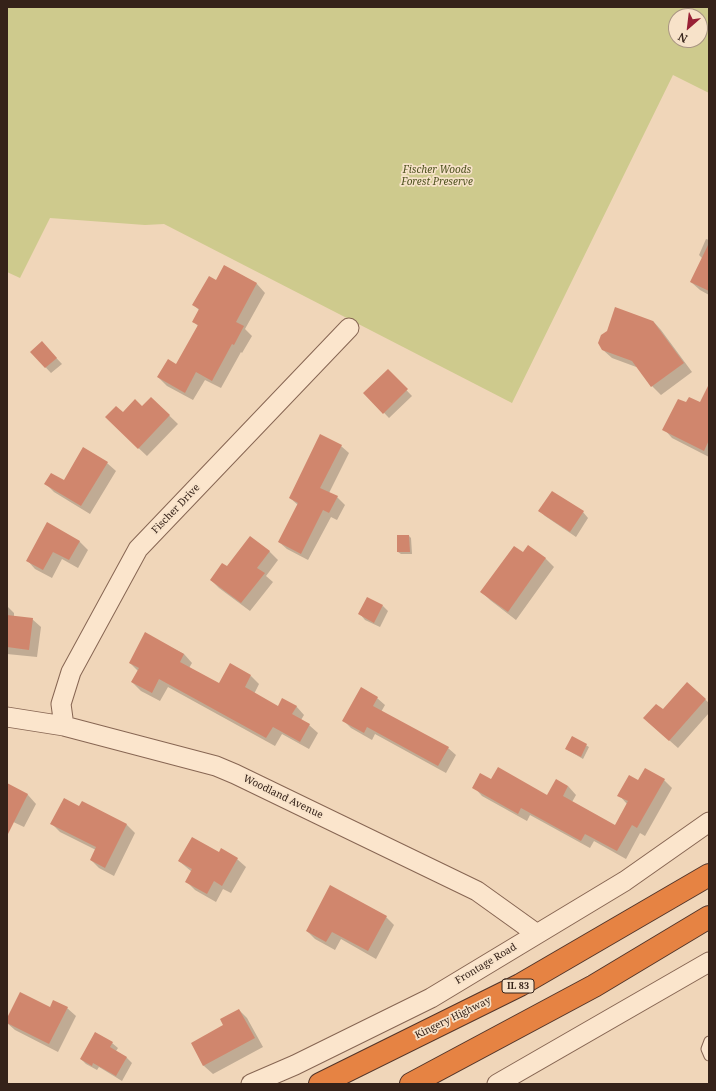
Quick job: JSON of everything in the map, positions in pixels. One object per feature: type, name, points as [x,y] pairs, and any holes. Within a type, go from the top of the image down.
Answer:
[{"type":"highway","name":"Kingery Highway","points":[[320,1084],[520,985],[709,875]]},
{"type":"highway","points":[[411,1084],[594,986],[709,917]]},
{"type":"street","name":"Fischer Drive","points":[[64,726],[61,704],[71,672],[138,549],[349,328]]},
{"type":"street","name":"Woodland Avenue","points":[[7,717],[64,726],[216,766],[477,891],[537,934]]},
{"type":"street","name":"Frontage Road","points":[[250,1084],[295,1065],[431,998],[625,880],[709,822]]},
{"type":"street","points":[[497,1084],[709,962]]},
{"type":"lane","points":[[709,1041],[706,1049],[709,1056]]},
{"type":"green space","name":"Fischer Woods Forest Preserve","points":[[7,7],[709,7],[709,93],[673,75],[512,403],[164,224],[145,225],[50,218],[20,278],[7,272]]},
{"type":"building","points":[[709,243],[709,291],[690,282]]},
{"type":"building","points":[[224,265],[257,283],[236,322],[244,326],[234,345],[232,344],[212,381],[196,372],[185,393],[157,377],[168,359],[176,364],[198,325],[192,322],[199,309],[192,305],[209,276],[216,280]]},
{"type":"building","points":[[615,307],[653,321],[684,363],[651,387],[632,361],[602,350],[598,343],[601,335],[607,331]]},
{"type":"building","points":[[42,341],[57,358],[45,368],[30,352]]},
{"type":"building","points":[[388,369],[408,389],[383,414],[363,393]]},
{"type":"building","points":[[709,384],[709,440],[704,451],[662,430],[678,399],[686,402],[689,397],[700,402]]},
{"type":"building","points":[[151,397],[170,415],[138,449],[105,417],[116,406],[123,412],[135,399],[142,406]]},
{"type":"building","points":[[320,434],[342,445],[320,488],[338,496],[329,513],[323,510],[301,554],[278,542],[298,503],[289,498]]},
{"type":"building","points":[[83,447],[108,462],[81,506],[44,484],[51,473],[64,480]]},
{"type":"building","points":[[552,491],[584,511],[570,532],[538,511]]},
{"type":"building","points":[[47,522],[80,541],[69,560],[53,552],[43,570],[26,561]]},
{"type":"building","points":[[397,535],[409,535],[410,552],[397,552]]},
{"type":"building","points":[[250,536],[270,551],[257,568],[265,573],[241,603],[210,580],[222,563],[227,566]]},
{"type":"building","points":[[528,545],[546,558],[508,612],[480,592],[514,546],[523,552]]},
{"type":"building","points":[[367,597],[383,605],[374,623],[358,614]]},
{"type":"building","points":[[7,615],[33,618],[29,650],[7,647]]},
{"type":"building","points":[[145,632],[184,654],[180,662],[219,683],[230,663],[251,675],[245,687],[278,706],[282,698],[297,706],[292,714],[310,724],[300,742],[273,727],[266,738],[159,679],[152,693],[131,682],[139,668],[129,663]]},
{"type":"building","points":[[687,682],[706,699],[669,741],[643,718],[656,704],[663,709]]},
{"type":"building","points":[[361,687],[378,697],[373,706],[449,747],[438,766],[367,727],[364,733],[342,721]]},
{"type":"building","points":[[572,736],[587,744],[581,757],[565,749]]},
{"type":"building","points":[[498,767],[547,795],[556,779],[568,786],[563,796],[615,825],[628,801],[617,796],[629,775],[638,780],[645,768],[665,779],[637,828],[632,825],[617,851],[585,834],[581,841],[521,808],[518,814],[472,788],[480,773],[491,779]]},
{"type":"building","points":[[7,783],[28,794],[7,836]]},
{"type":"building","points":[[64,798],[79,806],[82,801],[127,824],[105,868],[90,860],[96,847],[50,824]]},
{"type":"building","points":[[192,837],[219,852],[221,848],[238,858],[222,886],[214,881],[207,894],[185,882],[192,869],[178,861]]},
{"type":"building","points":[[330,885],[387,916],[368,951],[332,932],[326,942],[306,931]]},
{"type":"building","points":[[20,992],[50,1007],[53,1000],[68,1007],[49,1044],[7,1023],[7,1018]]},
{"type":"building","points":[[239,1009],[255,1038],[203,1066],[191,1043],[223,1025],[220,1019]]},
{"type":"building","points":[[95,1032],[113,1042],[110,1047],[127,1057],[116,1076],[93,1063],[92,1066],[80,1059]]}]
